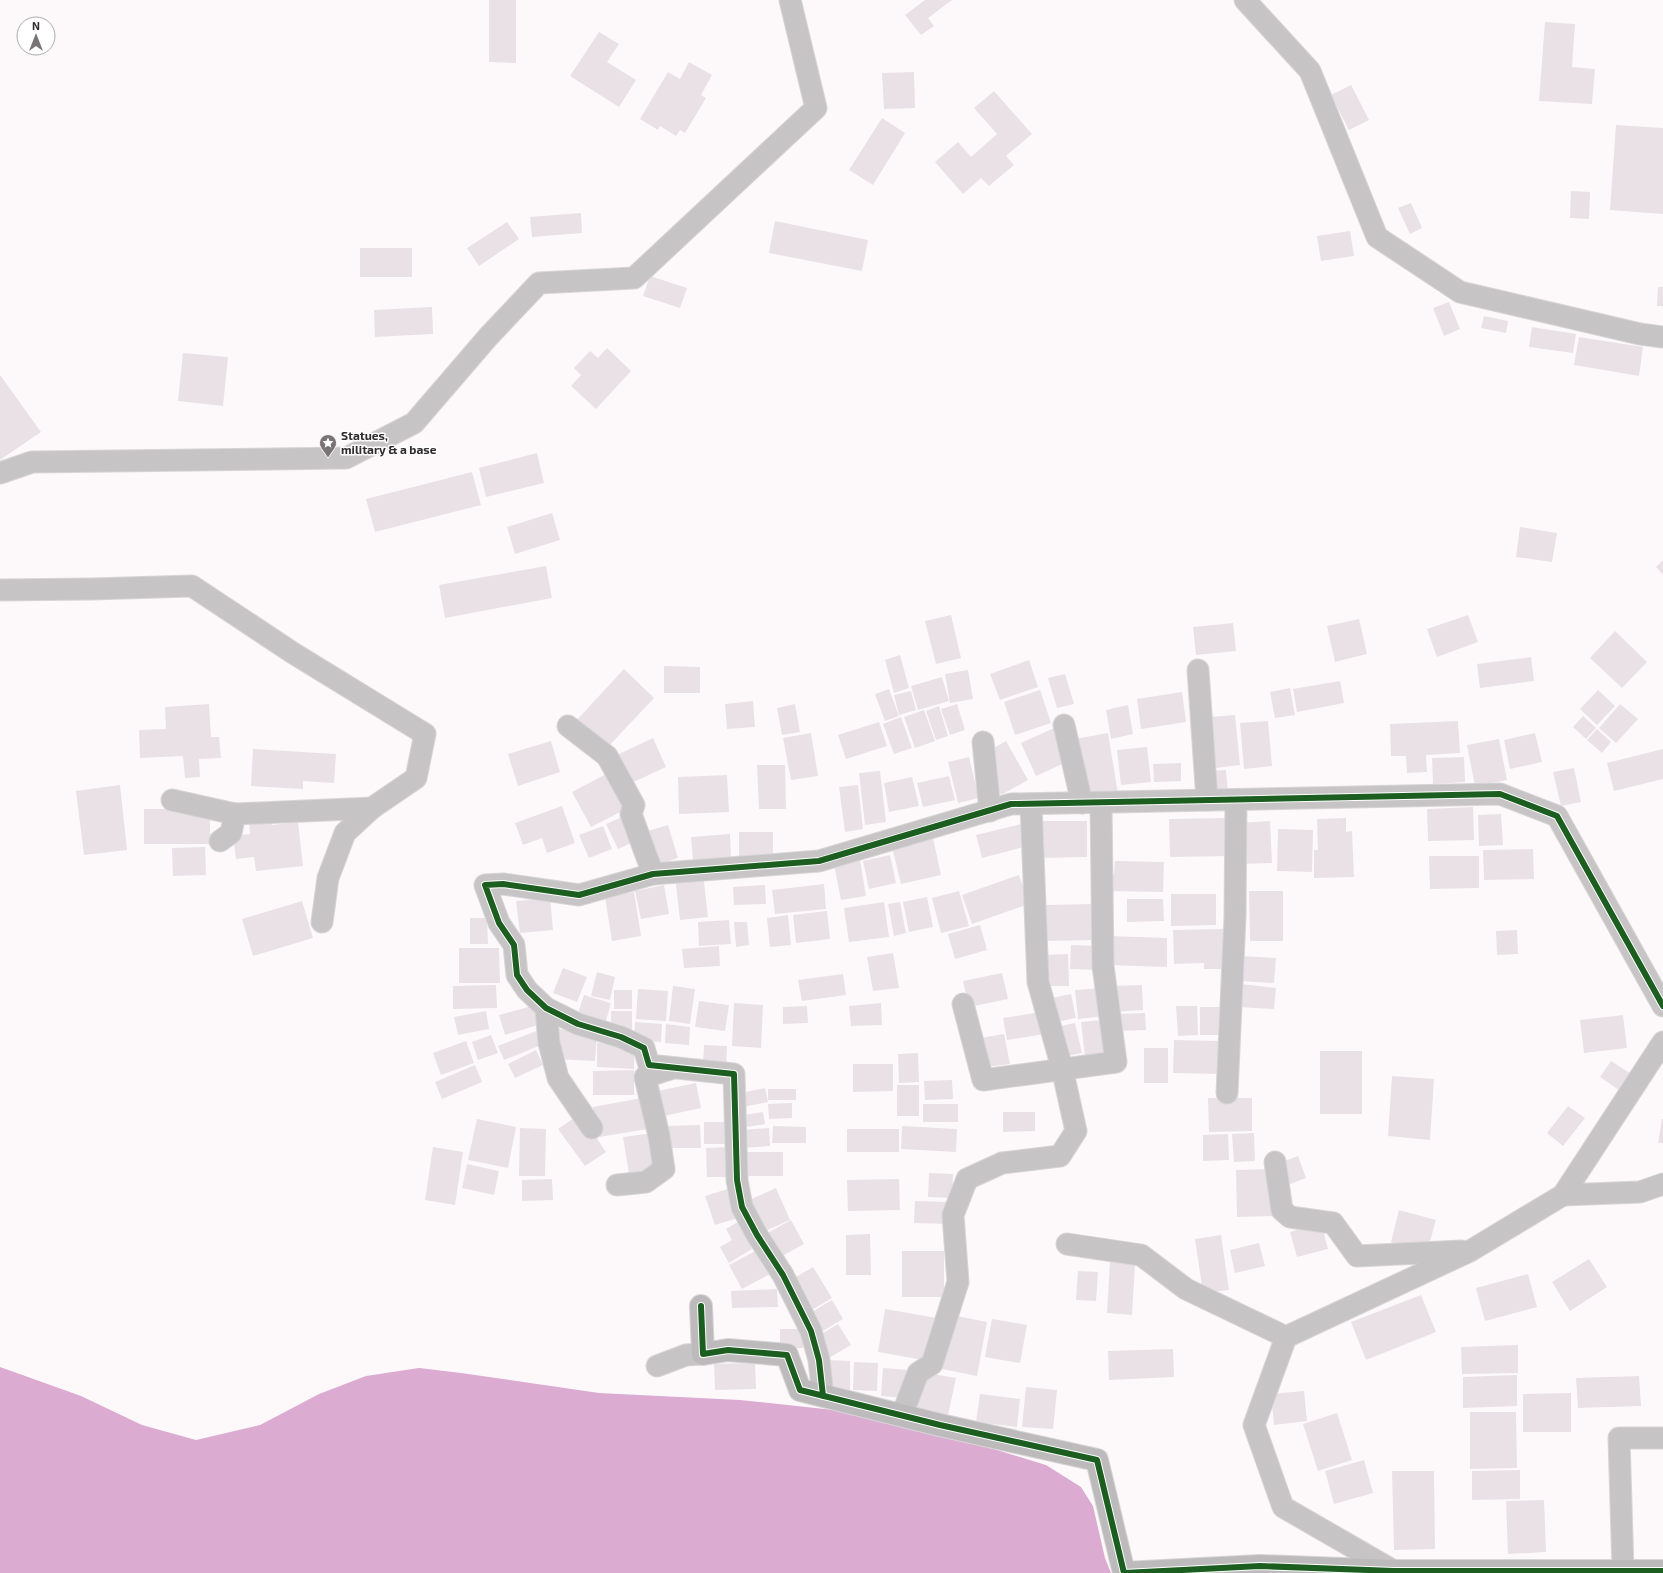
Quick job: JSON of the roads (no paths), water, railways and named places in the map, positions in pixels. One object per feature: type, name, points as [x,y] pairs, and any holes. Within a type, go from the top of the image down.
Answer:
[{"type":"street","points":[[0,473],[32,462],[346,458],[414,423],[488,337],[539,283],[634,278],[816,108],[790,0]]},
{"type":"street","points":[[1245,0],[1310,71],[1378,237],[1460,292],[1640,334],[1663,337]]},
{"type":"street","points":[[0,590],[192,586],[293,653],[425,734],[416,778],[372,808],[345,833],[328,878],[322,922]]},
{"type":"street","points":[[1198,670],[1207,800]]},
{"type":"street","points":[[963,1004],[983,1080],[1062,1068],[1116,1062],[1104,966],[1091,803],[1064,725]]},
{"type":"street","points":[[568,726],[607,756],[634,805],[632,814],[653,874]]},
{"type":"street","points":[[983,742],[990,811]]},
{"type":"street","points":[[823,1396],[819,1360],[811,1331],[783,1275],[757,1235],[742,1207],[737,1180],[734,1074],[649,1065],[644,1048],[621,1037],[578,1024],[546,1008],[527,990],[518,975],[514,945],[499,923],[485,885],[503,884],[579,895],[653,874],[819,861],[1011,804],[1500,794],[1557,816],[1663,1006]]},
{"type":"street","points":[[172,800],[236,814],[372,808]]},
{"type":"street","points":[[1227,1093],[1235,917],[1236,800]]},
{"type":"street","points":[[902,1416],[918,1373],[932,1364],[958,1282],[953,1215],[967,1178],[1002,1163],[1060,1156],[1076,1131],[1062,1068],[1038,982],[1031,804]]},
{"type":"street","points":[[220,842],[231,833],[236,814]]},
{"type":"street","points":[[546,1008],[548,1043],[558,1078],[592,1128]]},
{"type":"street","points":[[1394,1571],[1283,1507],[1254,1425],[1286,1337],[1470,1251],[1563,1196],[1663,1042]]},
{"type":"street","points":[[617,1185],[646,1182],[664,1169],[659,1136],[645,1077],[670,1068]]},
{"type":"street","points":[[1275,1162],[1282,1210],[1290,1217],[1332,1223],[1357,1256],[1470,1251]]},
{"type":"street","points":[[1563,1196],[1640,1192],[1663,1184]]},
{"type":"street","points":[[1067,1244],[1141,1255],[1186,1289],[1286,1337]]},
{"type":"street","points":[[701,1306],[703,1354]]},
{"type":"street","points":[[657,1366],[686,1355],[728,1350],[787,1355],[800,1390],[902,1416],[1096,1460],[1124,1573],[1260,1566],[1394,1571],[1663,1571]]},
{"type":"street","points":[[1623,1570],[1619,1438],[1663,1438]]},
{"type":"place","name":"Statues, military & a base","points":[[328,458]]}]
